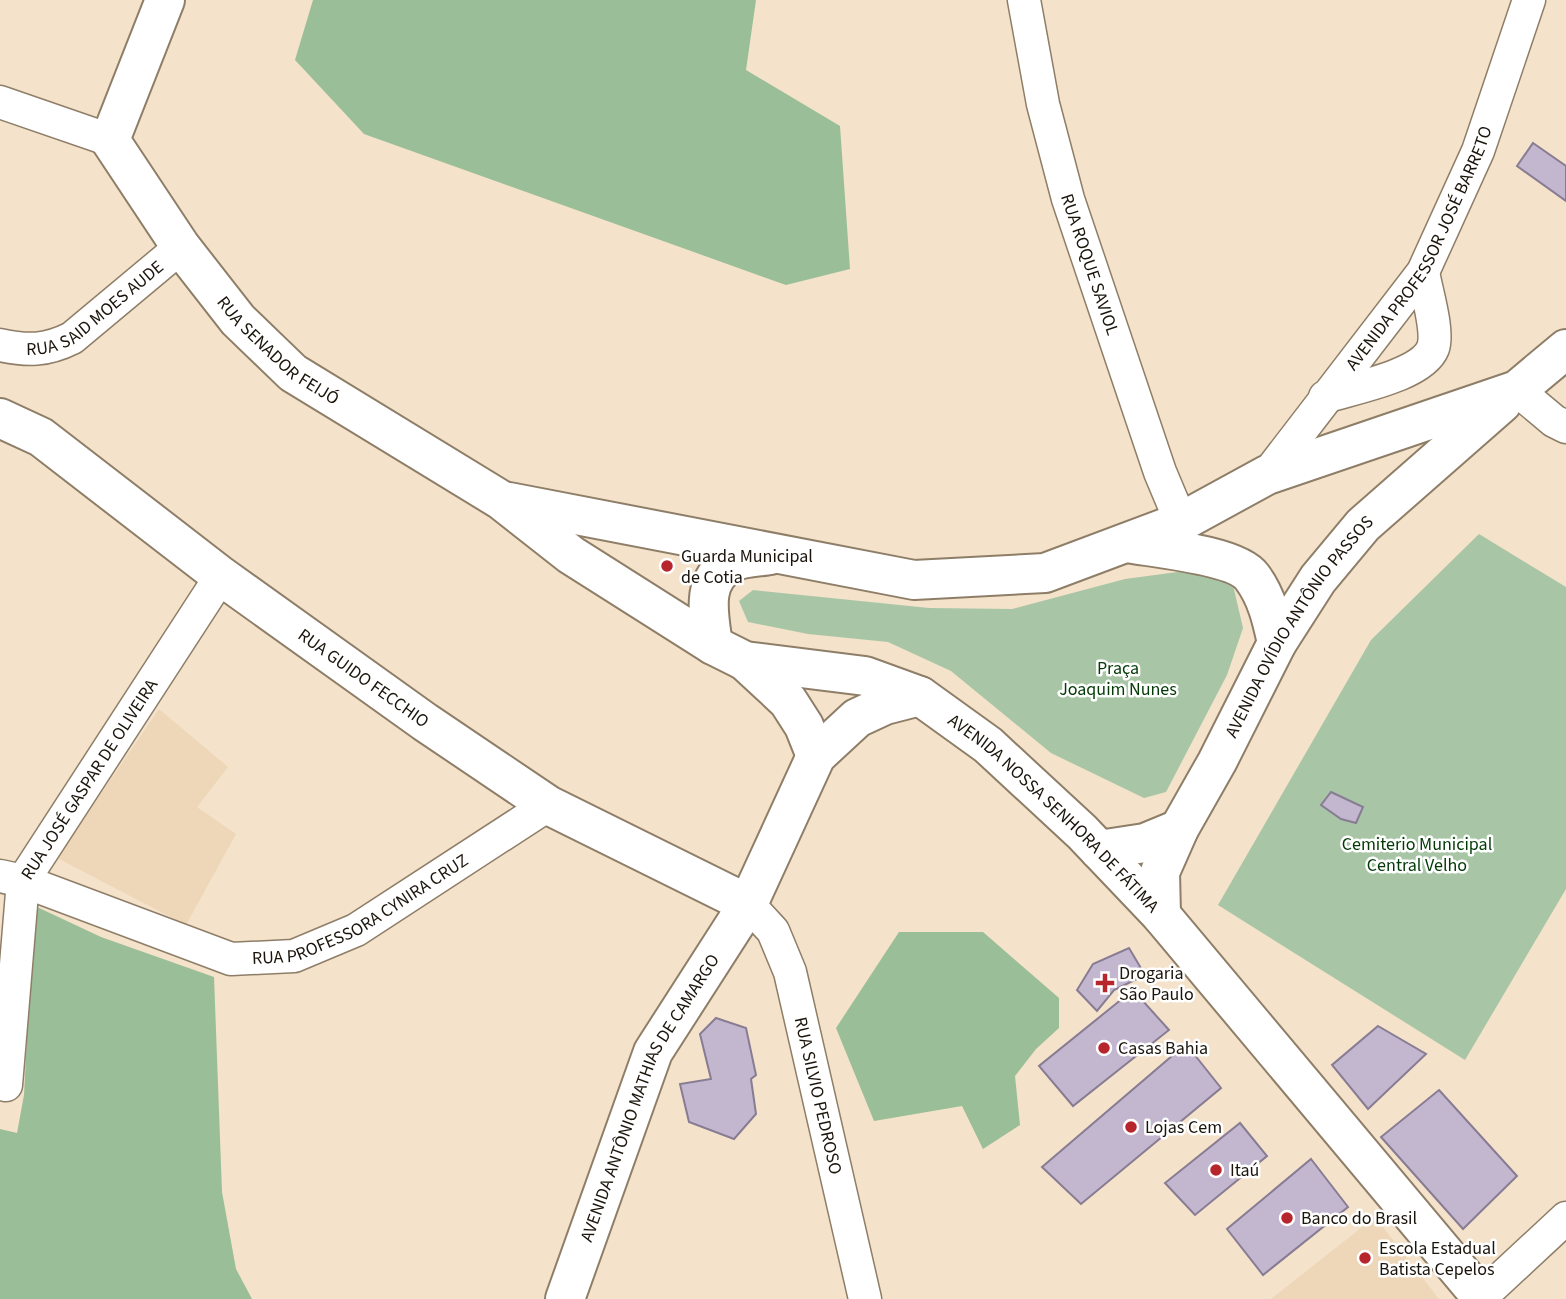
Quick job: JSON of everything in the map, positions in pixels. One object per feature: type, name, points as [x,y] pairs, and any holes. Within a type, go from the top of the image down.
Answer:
[{"type":"main road","points":[[110,140],[165,0]]},
{"type":"main road","name":"RUA SENADOR FEIJÓ","points":[[110,140],[181,247],[238,320],[293,373],[501,500]]},
{"type":"main road","name":"AVENIDA OVÍDIO ANTÔNIO PASSOS","points":[[1161,915],[1160,872],[1179,829],[1278,643],[1318,579],[1363,525],[1566,349]]},
{"type":"main road","points":[[501,500],[914,580],[1045,573],[1181,522],[1267,475],[1517,390]]},
{"type":"main road","name":"RUA GUIDO FECCHIO","points":[[0,418],[41,437],[221,576],[425,722],[548,805],[748,904]]},
{"type":"main road","name":"AVENIDA NOSSA SENHORA DE FÁTIMA","points":[[501,500],[571,555],[729,653],[864,676],[920,696],[988,745],[1099,850],[1161,915],[1482,1298]]},
{"type":"main road","points":[[1127,543],[1218,558],[1251,574],[1269,607],[1278,643]]},
{"type":"main road","points":[[776,554],[732,562],[712,581],[708,606],[729,653],[788,701],[804,726],[816,756],[857,718],[884,705],[920,696]]},
{"type":"main road","name":"AVENIDA ANTÔNIO MATHIAS DE CAMARGO","points":[[565,1299],[653,1052],[748,904],[816,756]]},
{"type":"main road","points":[[1099,850],[1145,843],[1179,829]]},
{"type":"street","name":"RUA ROQUE SAVIOL","points":[[1024,0],[1043,104],[1068,199],[1160,472],[1181,522]]},
{"type":"street","name":"AVENIDA PROFESSOR JOSÉ BARRETO","points":[[1267,475],[1423,272],[1478,151],[1529,0]]},
{"type":"street","points":[[0,102],[110,140]]},
{"type":"street","name":"RUA SAID MOES AUDE","points":[[0,345],[37,350],[72,338],[181,247]]},
{"type":"street","points":[[1325,397],[1412,370],[1425,359],[1433,347],[1434,334],[1423,272]]},
{"type":"street","points":[[1517,390],[1554,421],[1566,427]]},
{"type":"street","name":"RUA JOSÉ GASPAR DE OLIVEIRA","points":[[6,1085],[11,878],[221,576]]},
{"type":"street","name":"RUA PROFESSORA CYNIRA CRUZ","points":[[11,878],[231,959],[294,956],[356,930],[548,805]]},
{"type":"street","name":"RUA SILVIO PEDROSO","points":[[748,904],[773,931],[790,972],[864,1299]]},
{"type":"street","points":[[1482,1298],[1566,1219]]},
{"type":"shaded area","points":[[159,709],[228,767],[197,807],[236,834],[186,925],[57,858]]},
{"type":"shaded area","name":"Escola Estadual Batista Cepelos","points":[[1375,1217],[1439,1299],[1271,1299]]},
{"type":"green space","points":[[313,0],[756,0],[746,70],[840,126],[850,269],[786,285],[364,134],[295,60]]},
{"type":"green space","name":"Cemiterio Municipal Central Velho","points":[[1479,534],[1566,587],[1566,889],[1465,1060],[1218,905],[1371,640]]},
{"type":"green space","name":"Praça Joaquim Nunes","points":[[1200,569],[1233,585],[1243,628],[1227,675],[1166,792],[1144,798],[1051,753],[951,671],[888,642],[808,634],[748,622],[739,601],[753,590],[929,608],[1012,609],[1125,579]]},
{"type":"green space","points":[[37,907],[101,937],[214,977],[222,1192],[236,1269],[252,1299],[0,1299],[0,1129],[17,1133],[24,1095]]},
{"type":"green space","points":[[899,932],[983,932],[1059,998],[1059,1028],[1036,1049],[1015,1076],[1020,1125],[983,1149],[962,1106],[874,1121],[836,1028]]},
{"type":"building","points":[[1533,143],[1566,166],[1566,201],[1517,166]]},
{"type":"building","points":[[1331,792],[1363,807],[1356,823],[1341,819],[1321,805]]},
{"type":"building","name":"Drogaria São Paulo","points":[[1129,948],[1145,975],[1114,990],[1097,1011],[1077,990],[1093,964]]},
{"type":"building","name":"Casas Bahia","points":[[1133,990],[1169,1030],[1073,1106],[1039,1066]]},
{"type":"building","points":[[716,1018],[746,1028],[756,1075],[751,1079],[756,1114],[734,1139],[689,1122],[680,1084],[711,1079],[700,1034]]},
{"type":"building","points":[[1378,1026],[1426,1054],[1368,1109],[1332,1065]]},
{"type":"building","name":"Lojas Cem","points":[[1186,1044],[1221,1088],[1081,1204],[1042,1167]]},
{"type":"building","points":[[1439,1090],[1517,1176],[1463,1229],[1381,1137]]},
{"type":"building","name":"Itaú","points":[[1240,1123],[1267,1156],[1195,1215],[1165,1183]]},
{"type":"building","name":"Banco do Brasil","points":[[1311,1159],[1348,1207],[1263,1275],[1227,1229]]},
{"type":"place","name":"Guarda Municipal de Cotia","points":[[667,566]]},
{"type":"place","name":"Drogaria São Paulo","points":[[1105,983]]},
{"type":"place","name":"Casas Bahia","points":[[1104,1048]]},
{"type":"place","name":"Lojas Cem","points":[[1131,1127]]},
{"type":"place","name":"Itaú","points":[[1216,1170]]},
{"type":"place","name":"Banco do Brasil","points":[[1287,1218]]},
{"type":"place","name":"Escola Estadual Batista Cepelos","points":[[1365,1258]]}]
